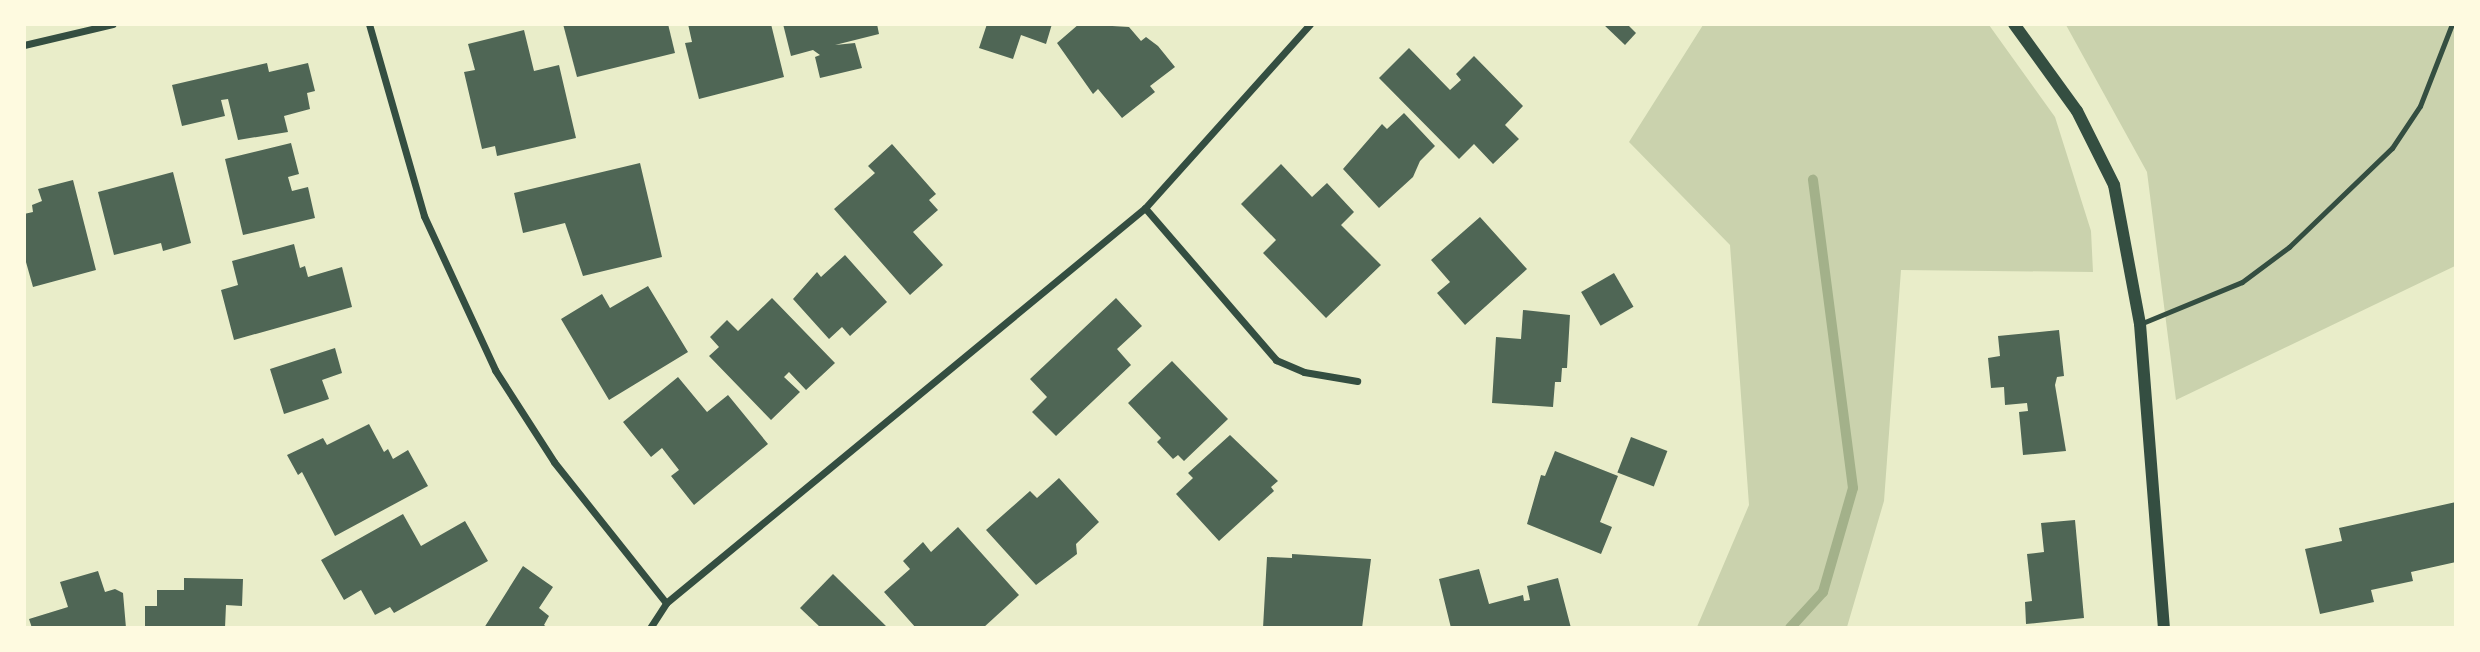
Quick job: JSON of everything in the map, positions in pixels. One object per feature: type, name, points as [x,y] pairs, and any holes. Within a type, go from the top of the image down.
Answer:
[{"type":"street","points":[[24,45],[113,24]]},
{"type":"street","points":[[369,24],[424,216],[495,370],[554,462],[666,603]]},
{"type":"street","points":[[2014,24],[2077,111],[2114,184],[2140,324],[2165,628]]},
{"type":"street","points":[[650,628],[666,603],[1145,208],[1307,26]]},
{"type":"street","points":[[1145,208],[1276,360],[1304,372],[1357,381]]},
{"type":"lane","points":[[2140,324],[2242,282],[2299,238],[2392,148],[2420,106],[2452,24]]},
{"type":"green space","points":[[1703,25],[1989,25],[2055,117],[2091,231],[2093,272],[1901,270],[1884,501],[1847,627],[1697,627],[1749,505],[1730,245],[1629,142]]},
{"type":"green space","points":[[2066,25],[2455,25],[2455,266],[2176,400],[2147,172]]},
{"type":"building","points":[[563,24],[668,24],[675,53],[577,77]]},
{"type":"building","points":[[688,24],[771,24],[784,77],[699,99],[685,43],[692,42]]},
{"type":"building","points":[[783,24],[877,24],[879,34],[835,45],[855,43],[862,68],[820,78],[815,57],[820,55],[813,50],[791,56]]},
{"type":"building","points":[[987,24],[1052,24],[1046,44],[1021,35],[1013,59],[979,48]]},
{"type":"building","points":[[1079,24],[1129,27],[1141,41],[1146,37],[1158,46],[1175,67],[1150,86],[1155,92],[1122,118],[1098,89],[1093,94],[1057,43]]},
{"type":"building","points":[[1603,24],[1627,24],[1636,33],[1625,45]]},
{"type":"building","points":[[524,30],[534,71],[559,65],[576,138],[497,156],[495,146],[482,149],[464,72],[475,70],[468,44]]},
{"type":"building","points":[[1409,48],[1450,90],[1461,80],[1456,74],[1474,56],[1523,106],[1505,125],[1519,139],[1493,164],[1474,144],[1459,159],[1379,78]]},
{"type":"building","points":[[267,63],[269,72],[308,63],[315,91],[307,93],[310,109],[284,116],[288,132],[238,140],[228,99],[221,100],[225,116],[182,126],[172,85]]},
{"type":"building","points":[[1404,113],[1435,146],[1420,161],[1413,177],[1379,208],[1343,169],[1382,124],[1387,129]]},
{"type":"building","points":[[291,143],[299,174],[288,177],[292,191],[308,187],[315,218],[243,235],[225,159]]},
{"type":"building","points":[[892,144],[936,194],[929,200],[938,210],[913,232],[943,265],[910,295],[834,209],[875,173],[868,166]]},
{"type":"building","points":[[640,163],[662,257],[583,276],[565,223],[523,233],[514,193]]},
{"type":"building","points":[[1281,164],[1312,197],[1327,183],[1354,212],[1341,225],[1381,265],[1326,318],[1263,253],[1276,240],[1241,204]]},
{"type":"building","points":[[173,172],[191,243],[163,251],[161,243],[114,255],[98,192]]},
{"type":"building","points":[[73,180],[96,270],[33,287],[24,255],[24,214],[33,212],[32,205],[42,201],[38,189]]},
{"type":"building","points":[[1480,217],[1527,269],[1465,325],[1437,293],[1450,282],[1431,260]]},
{"type":"building","points":[[294,244],[300,268],[305,266],[308,277],[342,267],[352,307],[234,340],[221,290],[238,285],[232,261]]},
{"type":"building","points":[[845,255],[887,302],[850,336],[842,327],[829,339],[793,299],[817,272],[821,277]]},
{"type":"building","points":[[1614,273],[1634,307],[1601,326],[1581,292]]},
{"type":"building","points":[[648,286],[688,352],[609,400],[561,319],[602,294],[610,308]]},
{"type":"building","points":[[772,298],[835,363],[806,390],[789,372],[784,377],[800,392],[771,420],[709,356],[719,347],[710,337],[727,320],[738,331]]},
{"type":"building","points":[[1116,298],[1142,326],[1117,349],[1131,365],[1056,436],[1032,412],[1047,397],[1030,379]]},
{"type":"building","points":[[1523,310],[1570,315],[1567,368],[1562,368],[1561,382],[1555,382],[1553,407],[1492,403],[1496,337],[1521,339]]},
{"type":"building","points":[[2059,330],[2064,376],[2057,377],[2055,385],[2066,451],[2023,455],[2019,412],[2028,411],[2027,403],[2005,405],[2004,387],[1991,388],[1988,358],[2000,356],[1998,336]]},
{"type":"building","points":[[335,348],[342,373],[322,380],[329,399],[284,414],[270,369]]},
{"type":"building","points":[[1172,361],[1228,419],[1184,461],[1178,455],[1173,459],[1157,442],[1161,438],[1128,403]]},
{"type":"building","points":[[678,377],[707,412],[728,395],[768,444],[694,505],[671,476],[679,470],[662,448],[651,457],[623,422]]},
{"type":"building","points":[[369,424],[384,452],[388,449],[393,459],[408,450],[428,486],[335,536],[302,472],[298,475],[287,455],[323,438],[327,445]]},
{"type":"building","points":[[1230,435],[1278,481],[1271,487],[1274,491],[1219,541],[1176,494],[1193,478],[1188,473]]},
{"type":"building","points":[[1631,437],[1667,451],[1654,486],[1617,472]]},
{"type":"building","points":[[1555,451],[1618,476],[1600,522],[1612,527],[1601,554],[1527,524],[1541,475],[1545,476]]},
{"type":"building","points":[[1059,478],[1099,522],[1076,544],[1077,554],[1036,585],[986,530],[1030,491],[1037,498]]},
{"type":"building","points":[[2456,502],[2456,562],[2411,572],[2413,581],[2371,590],[2374,602],[2320,614],[2305,549],[2342,541],[2339,528]]},
{"type":"building","points":[[403,514],[421,546],[465,521],[488,561],[394,613],[390,607],[375,615],[361,590],[344,600],[321,560]]},
{"type":"building","points":[[2075,520],[2084,618],[2026,624],[2025,602],[2032,601],[2027,554],[2044,552],[2041,523]]},
{"type":"building","points":[[958,527],[1019,595],[983,628],[916,628],[884,592],[910,569],[903,561],[923,542],[931,552]]},
{"type":"building","points":[[1292,554],[1371,559],[1362,628],[1263,628],[1267,557],[1292,558]]},
{"type":"building","points":[[523,566],[553,587],[539,608],[549,616],[544,625],[548,628],[484,628]]},
{"type":"building","points":[[1479,569],[1489,604],[1523,595],[1524,601],[1530,600],[1527,586],[1558,578],[1571,628],[1451,628],[1439,579]]},
{"type":"building","points":[[98,571],[105,592],[115,589],[123,593],[126,628],[32,628],[29,619],[68,607],[60,582]]},
{"type":"building","points":[[833,574],[888,628],[821,628],[800,608]]},
{"type":"building","points":[[184,578],[243,579],[242,606],[226,605],[225,628],[145,628],[145,606],[157,606],[157,590],[184,590]]},
{"type":"waterway","points":[[1790,628],[1823,592],[1853,488],[1813,180]]}]
